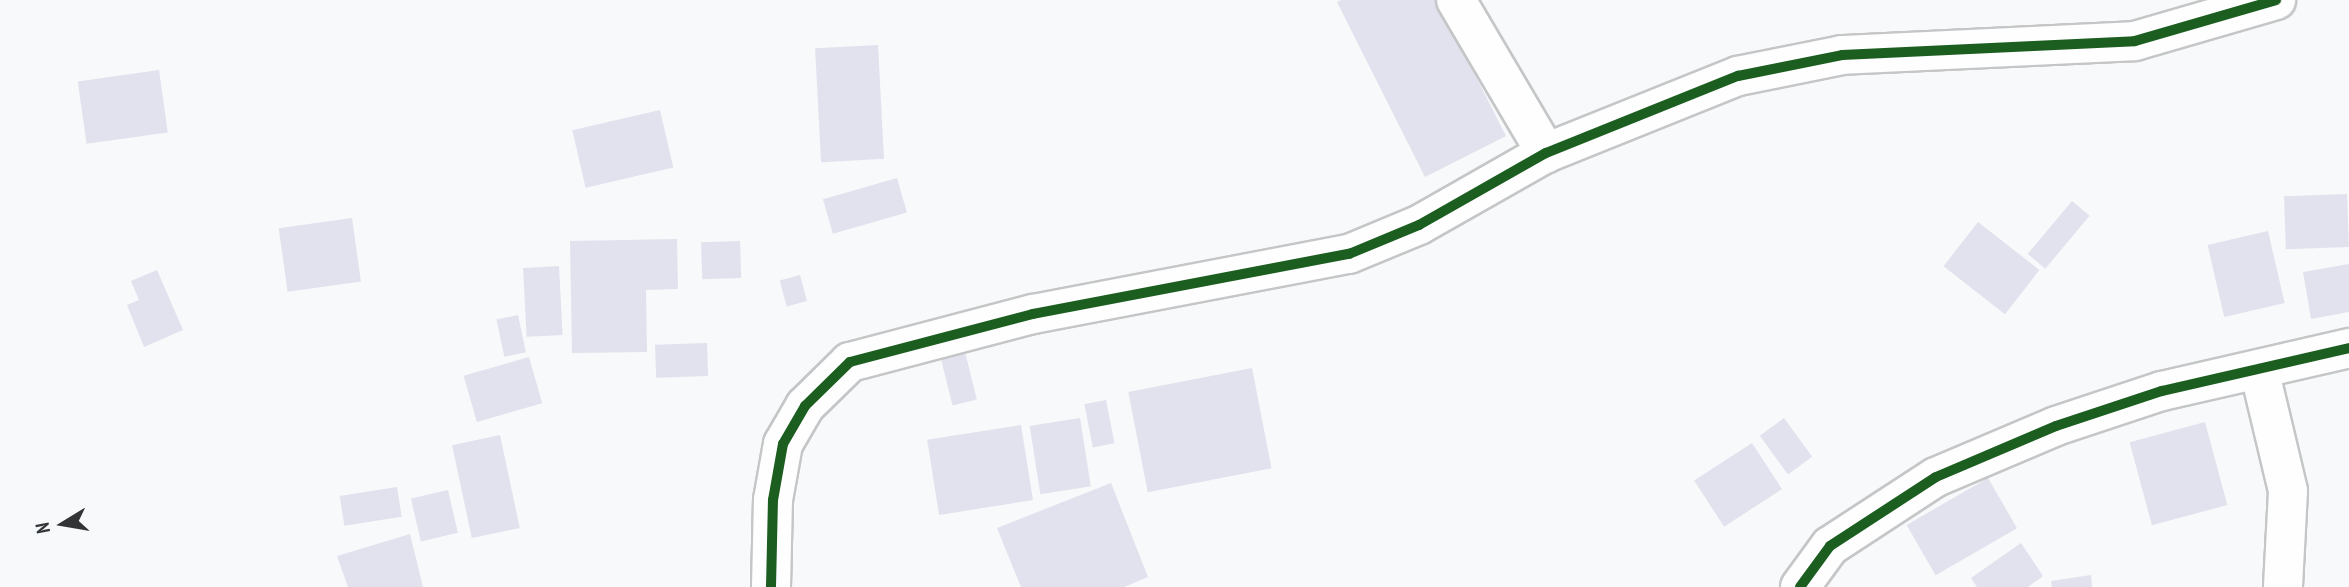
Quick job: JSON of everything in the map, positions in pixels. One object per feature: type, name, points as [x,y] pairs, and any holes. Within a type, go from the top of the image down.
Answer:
[{"type":"street","points":[[1456,0],[1546,153]]},
{"type":"street","points":[[771,587],[783,444],[805,405],[850,362],[1033,314],[1349,254],[1419,225],[1546,153],[1738,76],[1842,55],[2135,41],[2276,0]]},
{"type":"street","points":[[1800,587],[1830,546],[1936,478],[2056,426],[2259,369],[2349,348]]},
{"type":"street","points":[[2259,369],[2288,491],[2283,587]]},
{"type":"building","points":[[1437,0],[1506,136],[1425,177],[1337,2]]},
{"type":"building","points":[[878,45],[884,159],[821,162],[815,48]]},
{"type":"building","points":[[159,70],[168,132],[87,144],[78,81]]},
{"type":"building","points":[[660,110],[673,167],[586,188],[572,130]]},
{"type":"building","points":[[897,178],[907,213],[833,234],[823,199]]},
{"type":"building","points":[[2347,194],[2349,247],[2286,249],[2284,196]]},
{"type":"building","points":[[2072,201],[2090,216],[2045,269],[2028,254]]},
{"type":"building","points":[[352,218],[361,281],[288,292],[279,228]]},
{"type":"building","points":[[1978,222],[2039,270],[2005,314],[1944,266]]},
{"type":"building","points":[[2268,231],[2285,303],[2224,317],[2208,245]]},
{"type":"building","points":[[677,239],[678,289],[646,290],[647,352],[572,353],[570,241]]},
{"type":"building","points":[[740,241],[741,278],[702,279],[701,242]]},
{"type":"building","points":[[2349,264],[2349,312],[2311,319],[2303,272]]},
{"type":"building","points":[[559,266],[563,335],[527,337],[523,268]]},
{"type":"building","points":[[157,270],[183,330],[144,347],[127,305],[139,300],[131,281]]},
{"type":"building","points":[[800,275],[807,301],[787,307],[780,280]]},
{"type":"building","points":[[518,315],[526,352],[504,357],[496,320]]},
{"type":"building","points":[[707,343],[708,376],[656,378],[655,345]]},
{"type":"building","points":[[965,352],[977,400],[953,406],[941,358]]},
{"type":"building","points":[[529,357],[542,403],[477,422],[464,376]]},
{"type":"building","points":[[1252,368],[1271,468],[1148,492],[1128,392]]},
{"type":"building","points":[[1106,400],[1114,443],[1093,447],[1084,404]]},
{"type":"building","points":[[1080,418],[1091,486],[1040,494],[1030,426]]},
{"type":"building","points":[[1784,418],[1812,457],[1788,474],[1760,436]]},
{"type":"building","points":[[2205,422],[2227,505],[2152,525],[2130,442]]},
{"type":"building","points":[[1021,425],[1033,500],[939,515],[927,440]]},
{"type":"building","points":[[500,435],[520,528],[472,538],[452,445]]},
{"type":"building","points":[[1752,443],[1782,489],[1724,527],[1694,481]]},
{"type":"building","points":[[1988,478],[2017,528],[1936,575],[1907,525]]},
{"type":"building","points":[[1111,483],[1148,577],[1124,587],[1021,587],[997,528]]},
{"type":"building","points":[[397,487],[402,517],[344,526],[340,496]]},
{"type":"building","points":[[448,490],[458,533],[421,541],[411,499]]},
{"type":"building","points":[[410,534],[423,587],[348,587],[337,556]]},
{"type":"building","points":[[2021,543],[2043,576],[2028,587],[1977,587],[1971,578]]},
{"type":"building","points":[[2091,575],[2092,587],[2052,587],[2051,581]]},
{"type":"cycle path","points":[[771,587],[773,500],[783,444],[805,406],[850,362],[1033,314],[1349,254],[1419,225],[1546,153],[1738,76],[1842,55],[2135,41],[2276,0]]},
{"type":"cycle path","points":[[1800,587],[1830,546],[1936,477],[2056,426],[2162,391],[2349,348]]}]
